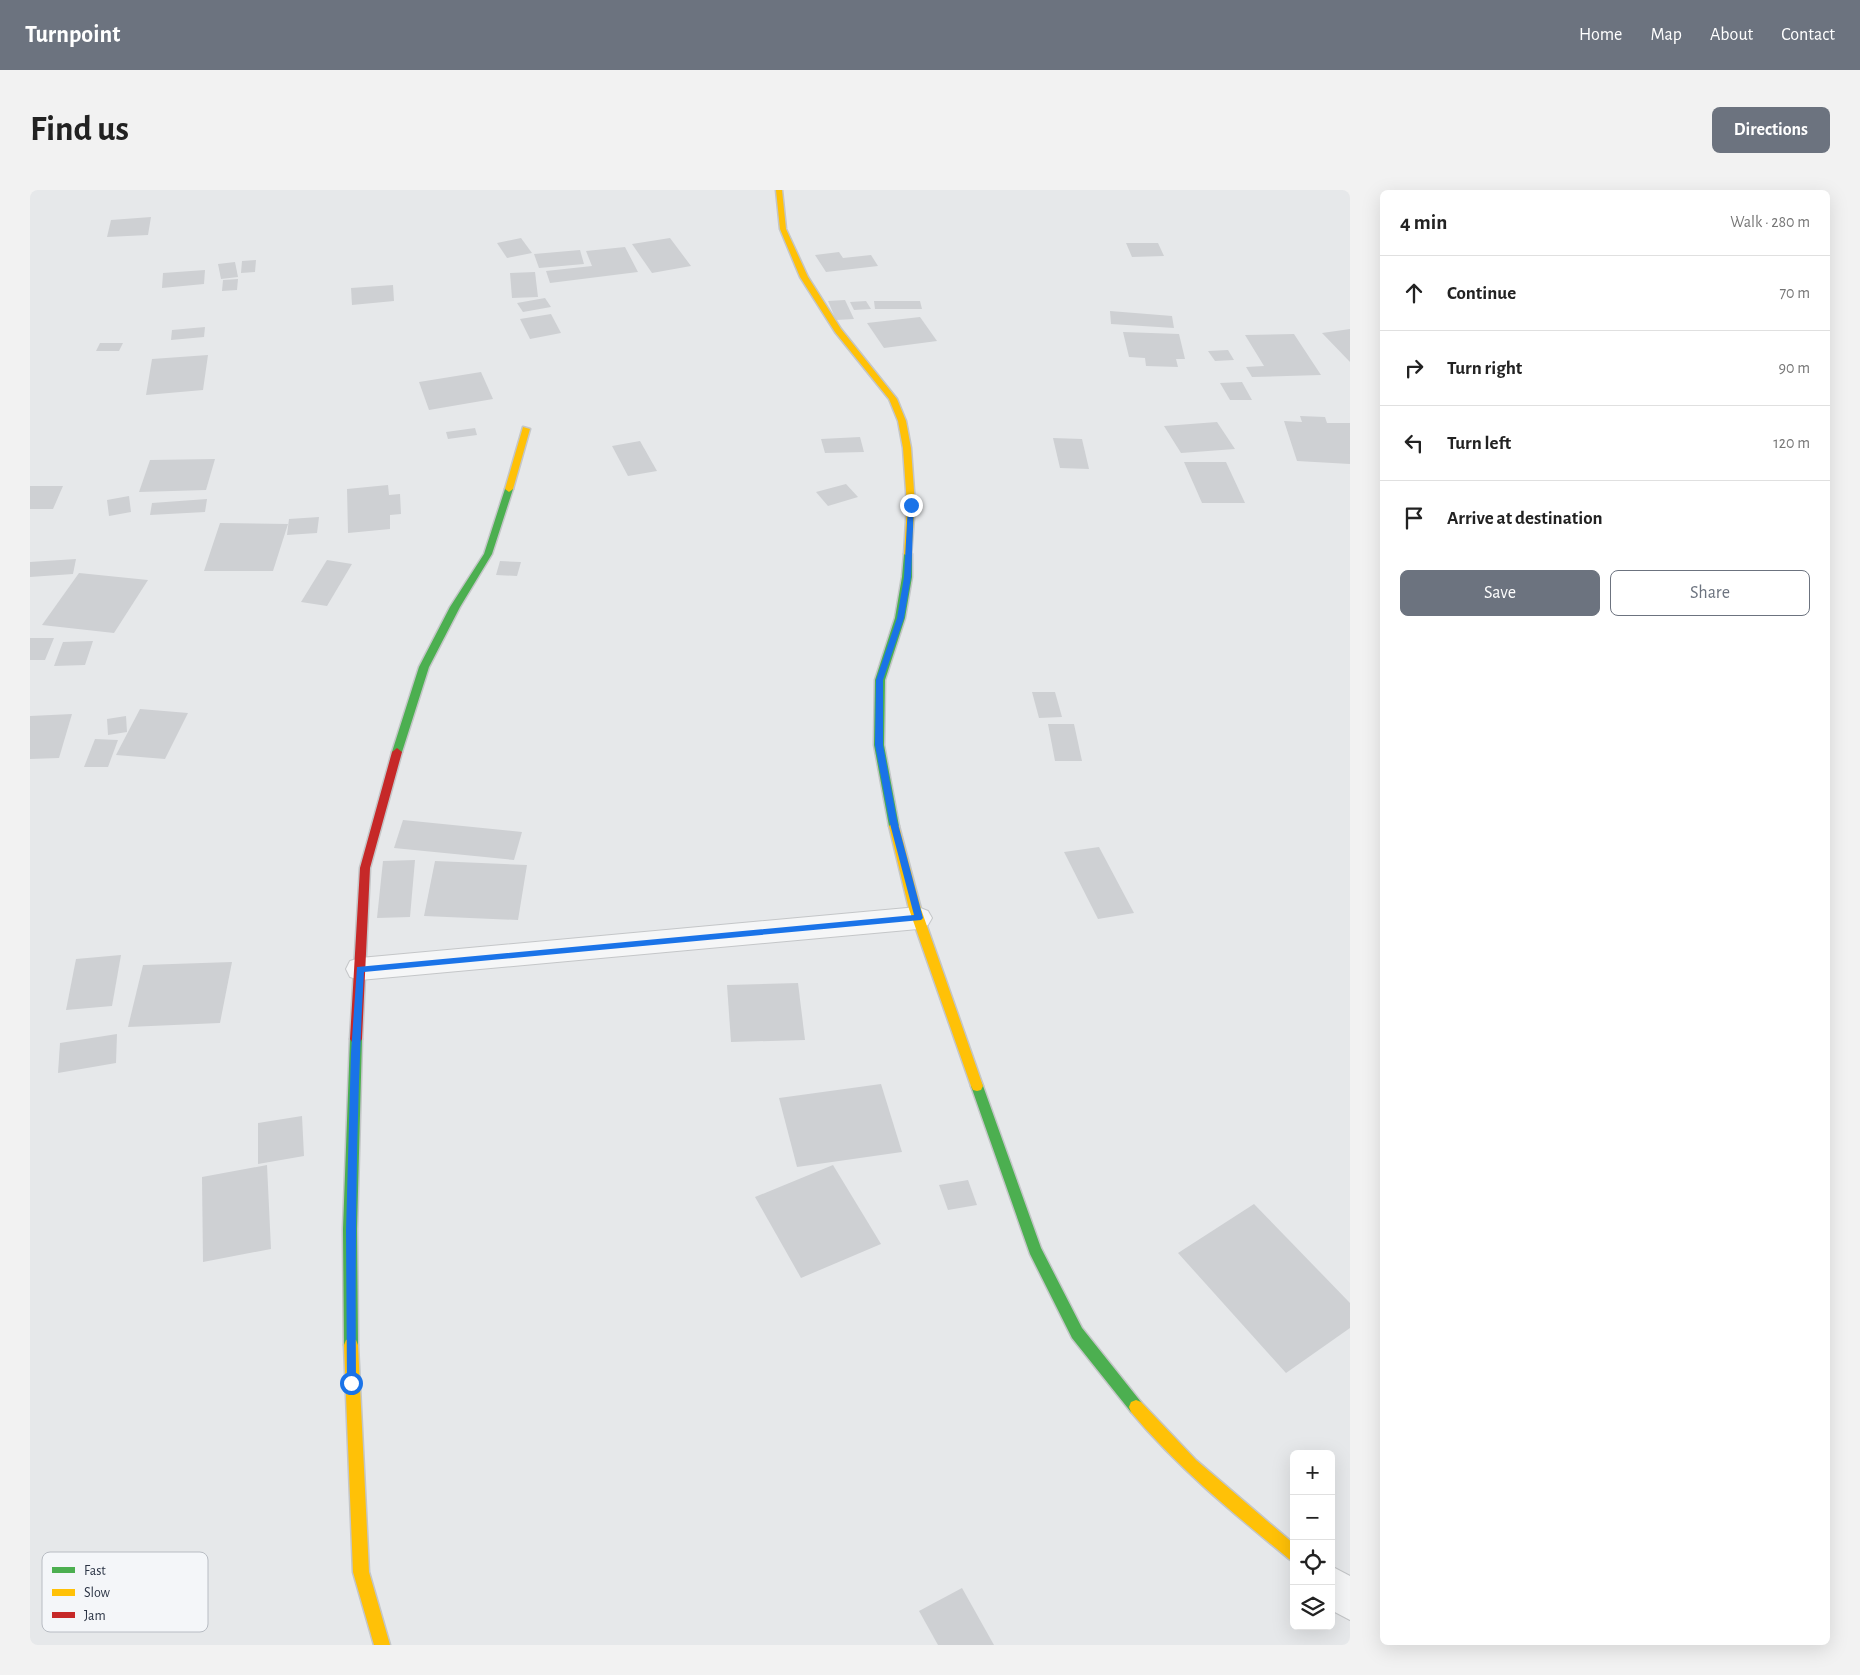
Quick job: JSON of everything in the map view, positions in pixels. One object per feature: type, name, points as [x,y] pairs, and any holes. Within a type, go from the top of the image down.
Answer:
[{"type":"street","points":[[779,190],[783,229],[804,277],[838,330],[893,399],[902,421],[907,448],[911,505],[907,577],[900,618],[880,680],[879,745],[893,820],[918,918],[1035,1250],[1076,1333],[1155,1430],[1245,1513],[1290,1551]]},
{"type":"street","points":[[382,1645],[360,1572],[351,1383],[350,1230],[355,1053],[365,868],[393,764],[424,667],[455,607],[488,554],[501,517],[526,429]]},
{"type":"street","points":[[360,969],[918,918]]},
{"type":"street","points":[[1335,1588],[1350,1601]]},
{"type":"building","points":[[151,217],[148,235],[107,237],[111,220]]},
{"type":"building","points":[[521,238],[532,253],[507,258],[497,243]]},
{"type":"building","points":[[670,238],[691,266],[652,273],[632,244]]},
{"type":"building","points":[[1126,243],[1158,243],[1164,256],[1132,257]]},
{"type":"building","points":[[625,247],[638,272],[550,283],[546,271],[592,266],[586,251]]},
{"type":"building","points":[[580,250],[584,264],[539,268],[534,254]]},
{"type":"building","points":[[839,252],[843,258],[871,255],[878,266],[826,272],[815,255]]},
{"type":"building","points":[[256,260],[255,272],[241,273],[242,261]]},
{"type":"building","points":[[235,262],[238,277],[221,279],[218,264]]},
{"type":"building","points":[[205,270],[204,284],[162,288],[163,273]]},
{"type":"building","points":[[535,272],[538,297],[512,298],[510,273]]},
{"type":"building","points":[[238,279],[237,290],[222,291],[223,280]]},
{"type":"building","points":[[393,285],[394,301],[352,305],[351,288]]},
{"type":"building","points":[[545,298],[551,307],[523,312],[517,303]]},
{"type":"building","points":[[845,300],[854,319],[836,320],[828,301]]},
{"type":"building","points":[[866,301],[871,309],[854,310],[850,302]]},
{"type":"building","points":[[874,301],[920,301],[922,309],[875,309]]},
{"type":"building","points":[[1110,311],[1172,316],[1174,328],[1111,324]]},
{"type":"building","points":[[551,314],[561,333],[530,339],[520,319]]},
{"type":"building","points":[[920,317],[937,341],[884,348],[867,323]]},
{"type":"building","points":[[205,327],[204,337],[171,340],[172,330]]},
{"type":"building","points":[[1350,329],[1350,362],[1322,333]]},
{"type":"building","points":[[1123,332],[1179,334],[1185,359],[1176,359],[1178,367],[1146,366],[1145,358],[1129,357]]},
{"type":"building","points":[[1294,334],[1321,375],[1252,377],[1246,367],[1264,366],[1245,335]]},
{"type":"building","points":[[100,343],[123,343],[119,351],[96,351]]},
{"type":"building","points":[[1228,350],[1234,360],[1215,361],[1208,351]]},
{"type":"building","points":[[208,355],[203,390],[146,395],[152,359]]},
{"type":"building","points":[[481,372],[493,399],[429,410],[419,382]]},
{"type":"building","points":[[1242,382],[1252,400],[1230,400],[1220,383]]},
{"type":"building","points":[[1300,416],[1325,417],[1327,423],[1350,423],[1350,464],[1297,461],[1284,421],[1302,422]]},
{"type":"building","points":[[1217,422],[1235,449],[1181,453],[1164,426]]},
{"type":"building","points":[[475,428],[477,435],[448,439],[446,432]]},
{"type":"building","points":[[860,437],[864,452],[825,453],[821,439]]},
{"type":"building","points":[[1053,438],[1082,439],[1089,469],[1060,468]]},
{"type":"building","points":[[640,441],[657,471],[628,476],[612,446]]},
{"type":"building","points":[[215,459],[206,490],[139,492],[150,460]]},
{"type":"building","points":[[1184,462],[1226,462],[1245,503],[1202,503]]},
{"type":"building","points":[[846,484],[858,497],[828,506],[816,492]]},
{"type":"building","points":[[388,485],[389,495],[400,494],[401,514],[390,515],[390,529],[348,533],[347,489]]},
{"type":"building","points":[[30,486],[63,486],[53,509],[30,509]]},
{"type":"building","points":[[129,496],[131,512],[109,516],[107,500]]},
{"type":"building","points":[[207,499],[205,512],[150,515],[152,503]]},
{"type":"building","points":[[319,517],[317,533],[287,535],[289,519]]},
{"type":"building","points":[[220,523],[288,524],[273,571],[204,571]]},
{"type":"building","points":[[76,559],[73,574],[30,577],[30,562]]},
{"type":"building","points":[[327,560],[352,564],[327,606],[301,602]]},
{"type":"building","points":[[500,561],[521,562],[517,576],[496,575]]},
{"type":"building","points":[[79,573],[148,580],[114,633],[42,625]]},
{"type":"building","points":[[30,638],[54,638],[45,660],[30,660]]},
{"type":"building","points":[[93,641],[85,665],[54,666],[63,642]]},
{"type":"building","points":[[1032,692],[1055,692],[1062,717],[1039,718]]},
{"type":"building","points":[[140,709],[188,713],[165,759],[116,755]]},
{"type":"building","points":[[72,714],[59,758],[30,759],[30,716]]},
{"type":"building","points":[[126,716],[127,732],[108,735],[107,719]]},
{"type":"building","points":[[1048,724],[1074,724],[1082,761],[1055,761]]},
{"type":"building","points":[[95,739],[118,740],[108,767],[84,767]]},
{"type":"building","points":[[403,820],[522,832],[514,860],[394,848]]},
{"type":"building","points":[[1099,847],[1134,913],[1098,919],[1064,852]]},
{"type":"building","points":[[415,860],[410,917],[377,918],[383,861]]},
{"type":"building","points":[[435,861],[527,865],[518,920],[424,916]]},
{"type":"building","points":[[121,955],[112,1006],[66,1010],[76,959]]},
{"type":"building","points":[[232,962],[220,1023],[128,1027],[143,965]]},
{"type":"building","points":[[798,983],[805,1040],[731,1042],[727,985]]},
{"type":"building","points":[[117,1034],[116,1063],[58,1073],[60,1043]]},
{"type":"building","points":[[881,1084],[902,1152],[797,1167],[779,1098]]},
{"type":"building","points":[[302,1116],[304,1156],[258,1164],[258,1123]]},
{"type":"building","points":[[267,1165],[271,1249],[203,1262],[202,1177]]},
{"type":"building","points":[[833,1165],[881,1244],[801,1278],[755,1197]]},
{"type":"building","points":[[968,1180],[977,1205],[948,1210],[939,1185]]},
{"type":"building","points":[[1254,1204],[1350,1303],[1350,1328],[1286,1373],[1178,1253]]},
{"type":"building","points":[[962,1588],[994,1645],[938,1645],[919,1611]]},
{"type":"traffic: fast","points":[[397,752],[424,667],[455,607],[488,554],[509,489]]},
{"type":"traffic: fast","points":[[894,826],[879,745],[880,680],[900,618],[907,577],[908,554]]},
{"type":"traffic: fast","points":[[351,1345],[350,1229],[356,1039]]},
{"type":"traffic: fast","points":[[977,1086],[1035,1250],[1077,1333],[1136,1407]]},
{"type":"traffic: slow","points":[[779,190],[783,229],[804,277],[838,330],[893,399],[902,421],[907,448],[911,505],[908,554]]},
{"type":"traffic: slow","points":[[509,489],[526,429]]},
{"type":"traffic: slow","points":[[894,826],[915,909],[977,1086]]},
{"type":"traffic: slow","points":[[351,1345],[361,1572],[382,1645]]},
{"type":"traffic: slow","points":[[1136,1407],[1171,1447],[1191,1466],[1290,1551]]},
{"type":"traffic: jam","points":[[356,1039],[365,868],[397,752]]},
{"type":"route","points":[[351,1383],[350,1230],[355,1053],[360,969],[918,918],[893,820],[879,745],[880,680],[900,618],[907,577],[911,505]]}]
